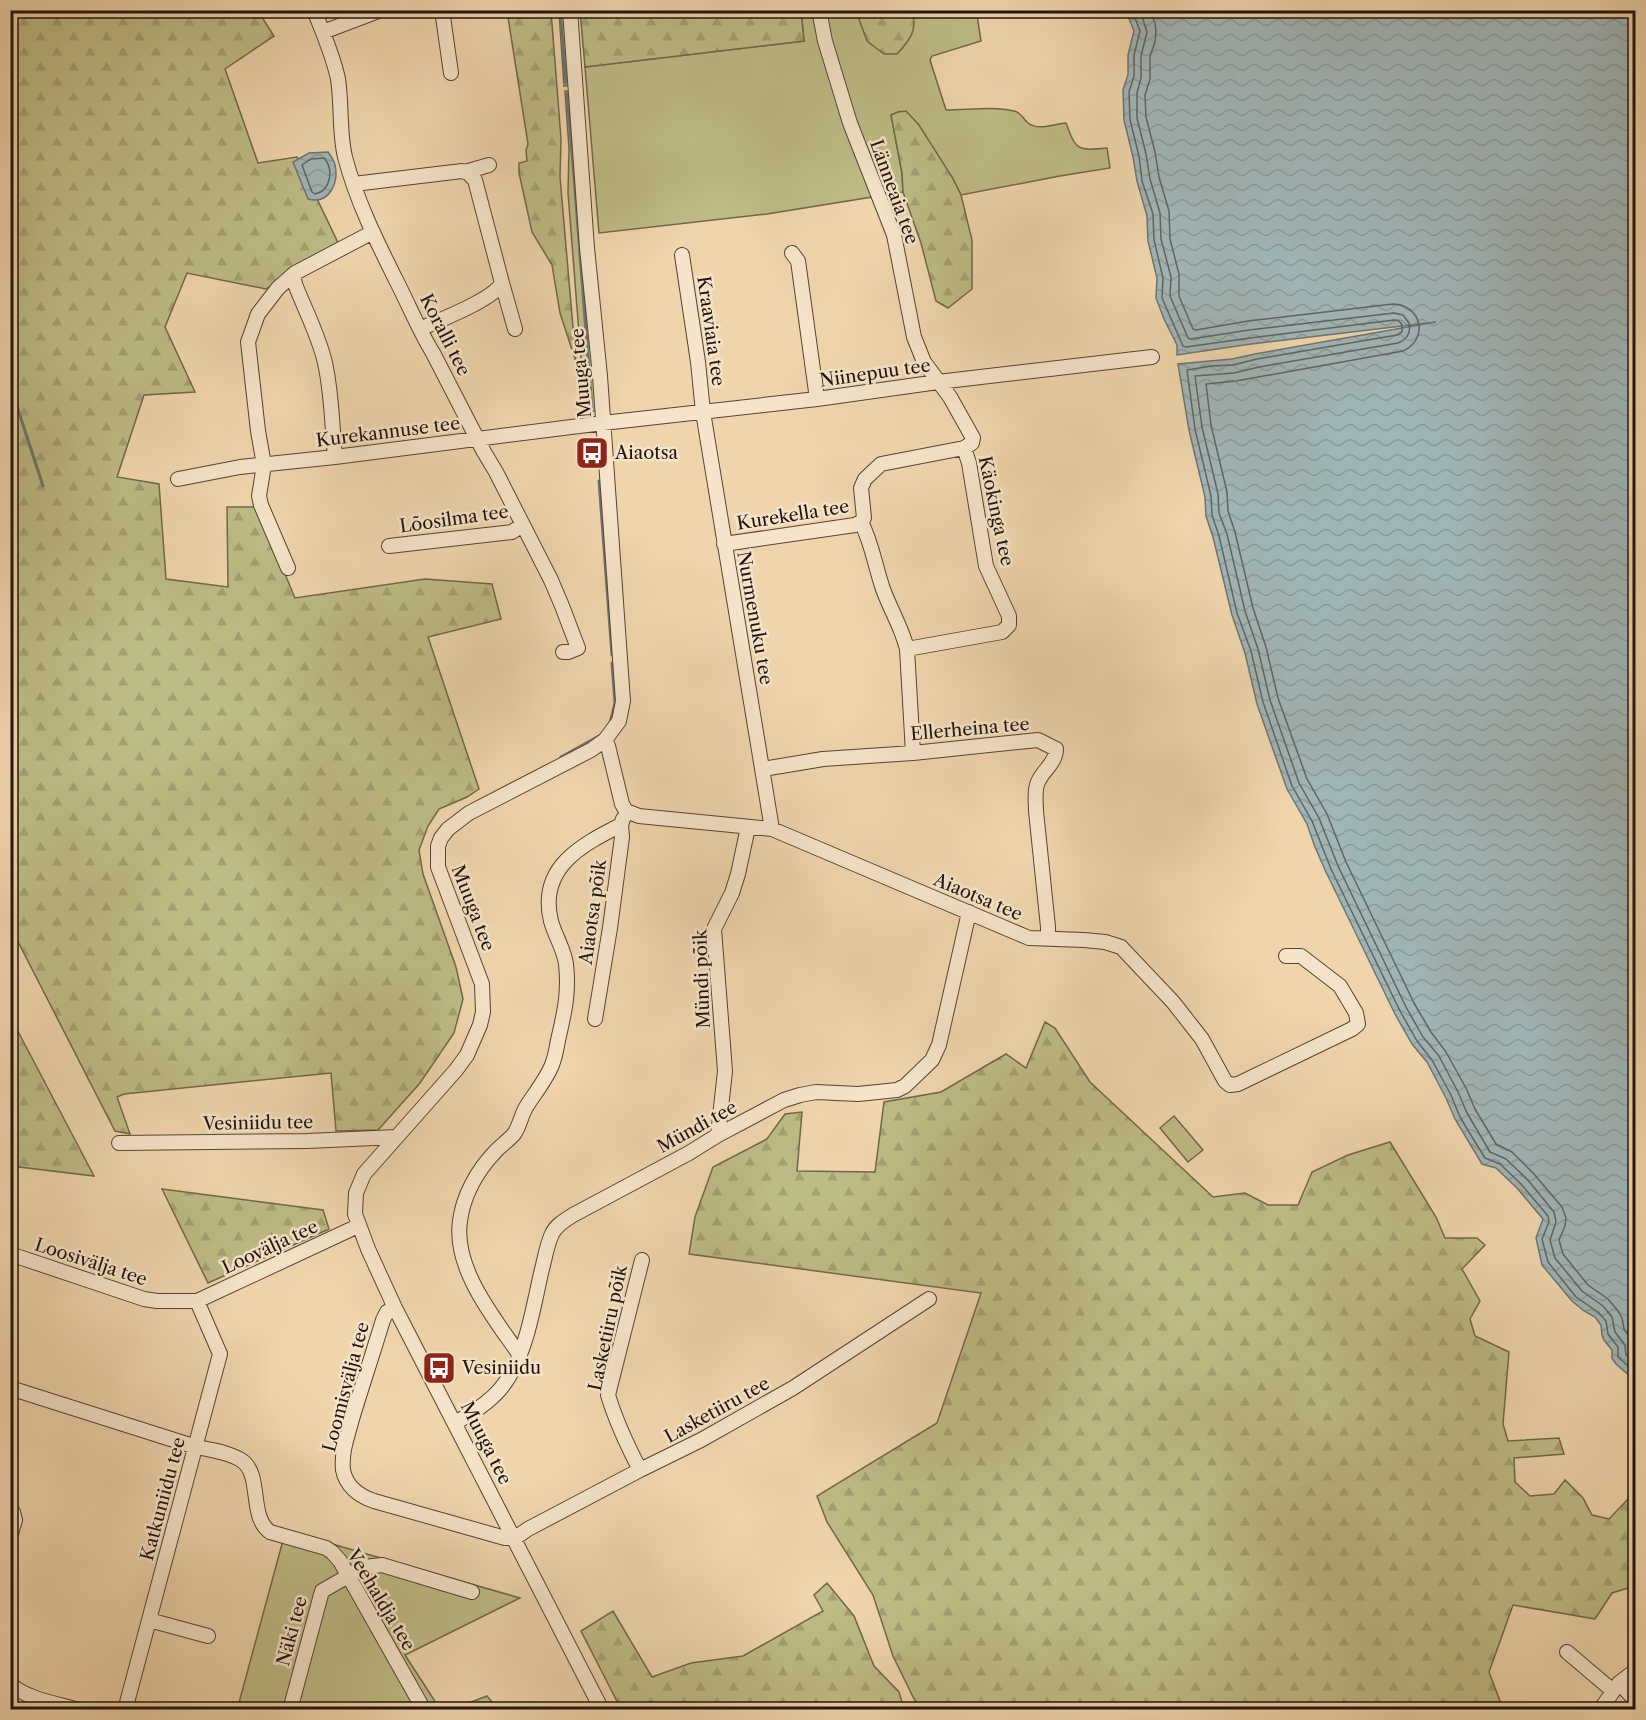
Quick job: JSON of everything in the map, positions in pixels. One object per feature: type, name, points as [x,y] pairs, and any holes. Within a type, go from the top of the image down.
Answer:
[{"type":"street","name":"Koralli tee","points":[[314,10],[331,49],[338,81],[345,154],[354,184],[373,232],[420,329],[551,580],[578,648],[563,652]]},
{"type":"street","points":[[323,32],[381,10]]},
{"type":"street","points":[[442,10],[451,73]]},
{"type":"street","name":"Muuga tee","points":[[570,10],[623,701],[619,721],[605,740],[591,750],[469,813],[448,829],[441,838],[438,846],[438,867],[482,984],[483,1012],[476,1036],[467,1055],[373,1163],[358,1185],[355,1214],[358,1226],[395,1308],[603,1710]]},
{"type":"street","name":"Länneaia tee","points":[[819,10],[825,41],[850,123],[894,235],[914,337],[924,362],[938,382]]},
{"type":"street","points":[[465,172],[489,165]]},
{"type":"street","points":[[354,184],[462,171],[473,176],[515,330]]},
{"type":"street","points":[[288,568],[259,496],[264,465],[248,342],[258,314],[278,288],[292,275],[373,232]]},
{"type":"street","points":[[792,253],[798,261],[817,399]]},
{"type":"street","name":"Kraaviaia tee","points":[[682,255],[703,412]]},
{"type":"street","points":[[292,275],[320,343],[325,363],[330,389],[335,458]]},
{"type":"street","points":[[420,329],[495,292],[502,283]]},
{"type":"street","name":"Niinepuu tee","points":[[603,423],[1152,357]]},
{"type":"street","name":"Käokinga tee","points":[[907,649],[1002,632],[1009,625],[1009,616],[986,566],[969,463],[964,448],[972,443],[972,438],[950,397],[938,382]]},
{"type":"street","name":"Nurmenuku tee","points":[[703,412],[763,769],[771,830]]},
{"type":"street","name":"Kurekannuse tee","points":[[178,479],[264,465],[603,423]]},
{"type":"street","name":"Kurekella tee","points":[[724,544],[855,525],[864,518],[861,488],[870,473],[881,464],[964,448]]},
{"type":"street","points":[[861,522],[868,536],[882,587],[904,636],[907,649],[913,753]]},
{"type":"street","name":"Lõosilma tee","points":[[389,546],[512,532],[522,525]]},
{"type":"street","points":[[519,1354],[474,1285],[461,1254],[460,1220],[470,1188],[486,1161],[515,1132],[553,1063],[567,997],[566,962],[551,921],[549,907],[553,877],[564,861],[576,850],[623,818],[622,804],[605,740]]},
{"type":"street","name":"Ellerheina tee","points":[[763,769],[822,759],[913,753],[1038,740],[1056,749],[1055,759],[1037,783],[1036,795],[1048,938]]},
{"type":"street","name":"Aiaotsa tee","points":[[623,818],[639,816],[771,830],[1029,938],[1105,942],[1121,947],[1173,1002],[1202,1040],[1225,1081],[1230,1085],[1238,1084],[1358,1024],[1356,1013],[1340,986],[1301,956],[1286,957]]},
{"type":"street","name":"Aiaotsa põik","points":[[594,1019],[610,928],[623,818]]},
{"type":"street","name":"Mündi põik","points":[[718,1135],[725,1071],[714,928],[732,893],[748,827]]},
{"type":"street","name":"Mündi tee","points":[[455,1424],[476,1411],[500,1390],[510,1375],[519,1354],[547,1248],[556,1227],[573,1215],[784,1100],[816,1092],[858,1094],[897,1090],[905,1086],[932,1060],[939,1045],[969,912]]},
{"type":"street","name":"Vesiniidu tee","points":[[119,1143],[307,1141],[397,1137]]},
{"type":"street","name":"Loovälja tee","points":[[197,1301],[358,1226]]},
{"type":"street","name":"Loosivälja tee","points":[[10,1254],[144,1299],[197,1301]]},
{"type":"street","name":"Lasketiiru põik","points":[[640,1470],[617,1422],[608,1395],[642,1260]]},
{"type":"street","name":"Lasketiiru tee","points":[[515,1538],[528,1529],[701,1440],[793,1388],[929,1299]]},
{"type":"street","name":"Katkuniidu tee","points":[[125,1710],[220,1354],[197,1301]]},
{"type":"street","name":"Loomisvälja tee","points":[[395,1308],[387,1312],[383,1320],[352,1420],[343,1454],[343,1470],[347,1480],[363,1497],[374,1501],[505,1538],[515,1538]]},
{"type":"street","points":[[10,1388],[196,1447]]},
{"type":"street","name":"Veehaldja tee","points":[[196,1447],[228,1454],[244,1461],[251,1473],[259,1519],[264,1528],[270,1532],[326,1548],[340,1561],[424,1710]]},
{"type":"street","points":[[10,1510],[14,1512],[15,1520],[10,1537]]},
{"type":"street","name":"Näki tee","points":[[290,1710],[322,1591],[364,1567],[382,1565],[472,1592]]},
{"type":"street","points":[[149,1620],[208,1636]]},
{"type":"street","points":[[1567,1652],[1635,1701]]},
{"type":"street","points":[[1600,1710],[1616,1687],[1635,1670]]},
{"type":"street","points":[[10,1684],[31,1696],[80,1710]]},
{"type":"green space","points":[[801,10],[856,11],[868,41],[913,14],[912,11],[981,11],[977,15],[981,41],[932,56],[930,60],[946,110],[989,108],[1014,111],[1036,127],[1066,123],[1072,139],[1079,147],[1083,149],[1107,148],[1110,168],[961,195],[952,177],[899,112],[891,115],[902,173],[903,192],[767,214],[599,233],[585,67],[804,41]]},
{"type":"green space","points":[[11,11],[258,11],[274,36],[225,69],[258,163],[297,157],[341,249],[266,289],[187,273],[165,327],[195,392],[144,395],[117,477],[159,484],[166,579],[228,587],[227,507],[257,507],[295,598],[425,579],[492,584],[501,619],[428,637],[479,789],[439,809],[428,826],[419,850],[423,874],[456,967],[463,999],[454,1033],[420,1083],[378,1130],[336,1131],[331,1073],[124,1094],[117,1097],[130,1134],[115,1131],[11,928]]},
{"type":"green space","points":[[507,11],[551,11],[561,139],[560,177],[576,362],[560,313],[552,265],[532,232],[519,173],[519,163],[527,161],[528,144]]},
{"type":"green space","points":[[559,11],[565,11],[570,85],[564,86]]},
{"type":"green space","points":[[580,11],[801,11],[804,41],[585,67]]},
{"type":"green space","points":[[856,11],[912,11],[914,24],[912,34],[897,54],[884,54],[867,41]]},
{"type":"green space","points":[[565,91],[571,91],[598,410],[591,412],[587,407],[581,359],[568,193],[569,148]]},
{"type":"green space","points":[[906,111],[919,125],[952,177],[961,195],[972,240],[972,289],[948,308],[936,301],[921,243],[903,192],[902,173],[891,115]]},
{"type":"green space","points":[[11,1018],[22,1039],[94,1176],[11,1166]]},
{"type":"green space","points":[[1045,1022],[1055,1028],[1090,1082],[1213,1197],[1245,1193],[1268,1205],[1298,1205],[1312,1172],[1348,1155],[1390,1142],[1436,1217],[1445,1238],[1477,1238],[1485,1245],[1462,1269],[1480,1301],[1470,1319],[1475,1336],[1509,1352],[1503,1424],[1508,1441],[1559,1438],[1564,1454],[1514,1458],[1515,1482],[1530,1496],[1554,1494],[1565,1480],[1583,1498],[1592,1515],[1609,1519],[1628,1499],[1635,1458],[1635,1586],[1612,1593],[1595,1619],[1513,1605],[1489,1672],[1503,1709],[919,1709],[893,1656],[873,1595],[827,1522],[817,1496],[937,1423],[981,1293],[689,1254],[695,1217],[713,1167],[767,1139],[785,1114],[802,1112],[797,1171],[875,1172],[884,1102],[941,1092],[1006,1054],[1026,1068]]},
{"type":"green space","points":[[1174,1116],[1203,1150],[1188,1162],[1160,1128]]},
{"type":"green space","points":[[162,1189],[323,1210],[329,1229],[208,1283]]},
{"type":"green space","points":[[285,1533],[332,1544],[520,1598],[405,1655],[440,1709],[237,1710]]},
{"type":"green space","points":[[827,1583],[854,1616],[874,1666],[899,1692],[904,1709],[621,1709],[581,1631],[613,1611],[652,1677],[691,1663],[743,1656],[823,1611],[814,1595]]},
{"type":"green space","points":[[487,1696],[498,1709],[453,1709]]},
{"type":"water","points":[[1126,11],[1635,11],[1635,1397],[1631,1377],[1612,1358],[1612,1350],[1604,1340],[1601,1325],[1595,1317],[1572,1301],[1542,1265],[1536,1238],[1543,1219],[1517,1188],[1496,1168],[1482,1164],[1455,1119],[1427,1062],[1412,1044],[1326,872],[1307,824],[1287,789],[1257,704],[1245,653],[1232,615],[1206,516],[1205,497],[1189,430],[1178,364],[1232,359],[1436,322],[1177,355],[1177,345],[1156,298],[1157,278],[1148,241],[1147,216],[1124,120],[1123,90],[1128,75],[1128,55],[1134,31]]},
{"type":"water","points":[[328,152],[335,165],[334,185],[327,196],[322,199],[308,199],[293,162],[309,153]]},
{"type":"waterway","points":[[560,10],[566,83]]},
{"type":"waterway","points":[[567,93],[592,409]]},
{"type":"waterway","points":[[11,388],[43,486]]},
{"type":"waterway","points":[[599,481],[612,655]]},
{"type":"waterway","points":[[610,723],[615,703],[612,663]]},
{"type":"waterway","points":[[561,757],[599,736]]},
{"type":"place","name":"Aiaotsa","points":[[592,453]]},
{"type":"place","name":"Vesiniidu","points":[[439,1368]]}]
